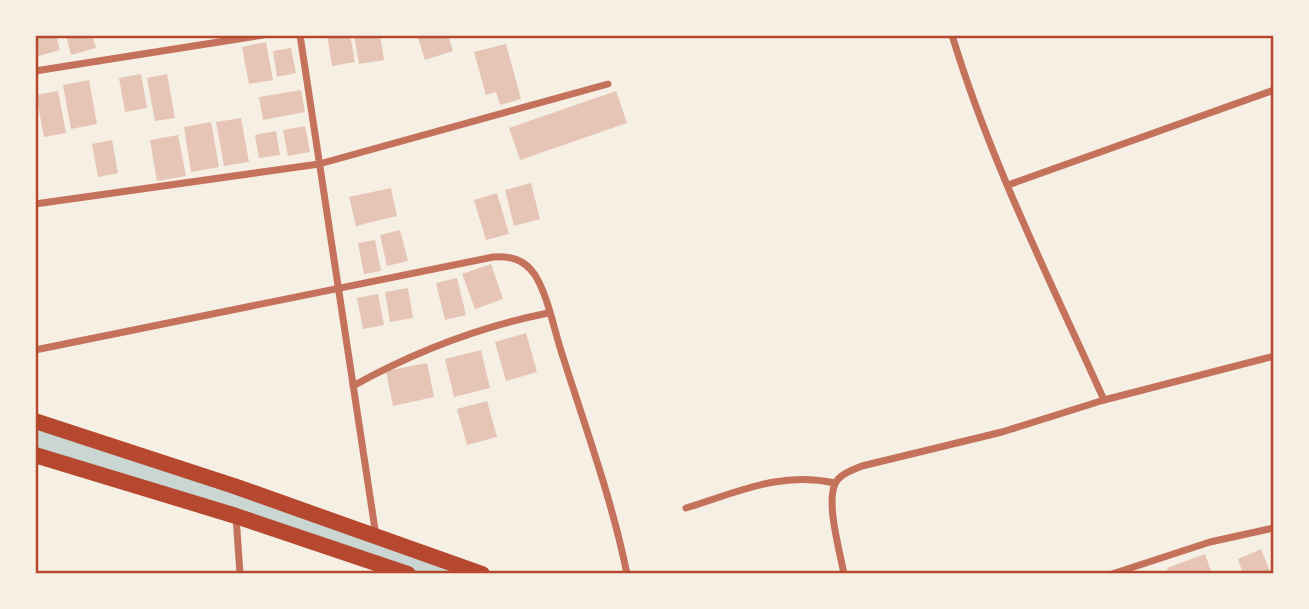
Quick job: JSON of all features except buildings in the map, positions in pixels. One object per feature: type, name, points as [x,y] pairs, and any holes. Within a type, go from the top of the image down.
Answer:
[{"type":"main road","points":[[35,421],[234,486],[482,574]]},
{"type":"main road","points":[[35,455],[236,516],[408,574]]},
{"type":"street","points":[[35,71],[264,35]]},
{"type":"street","points":[[300,35],[376,537]]},
{"type":"street","points":[[952,35],[970,93],[1008,185],[1104,400]]},
{"type":"street","points":[[35,204],[319,164],[608,83]]},
{"type":"street","points":[[1008,185],[1274,90]]},
{"type":"street","points":[[35,349],[509,256],[522,260],[535,276],[548,313],[616,521],[627,574]]},
{"type":"street","points":[[352,386],[397,361],[447,341],[548,313]]},
{"type":"street","points":[[844,574],[832,501],[835,483],[843,474],[862,466],[1002,432],[1104,400],[1274,355]]},
{"type":"street","points":[[686,508],[777,480],[806,477],[835,483]]},
{"type":"street","points":[[236,516],[240,574]]},
{"type":"street","points":[[1112,574],[1210,542],[1274,528]]},
{"type":"waterway","points":[[35,440],[309,528],[439,574]]}]
